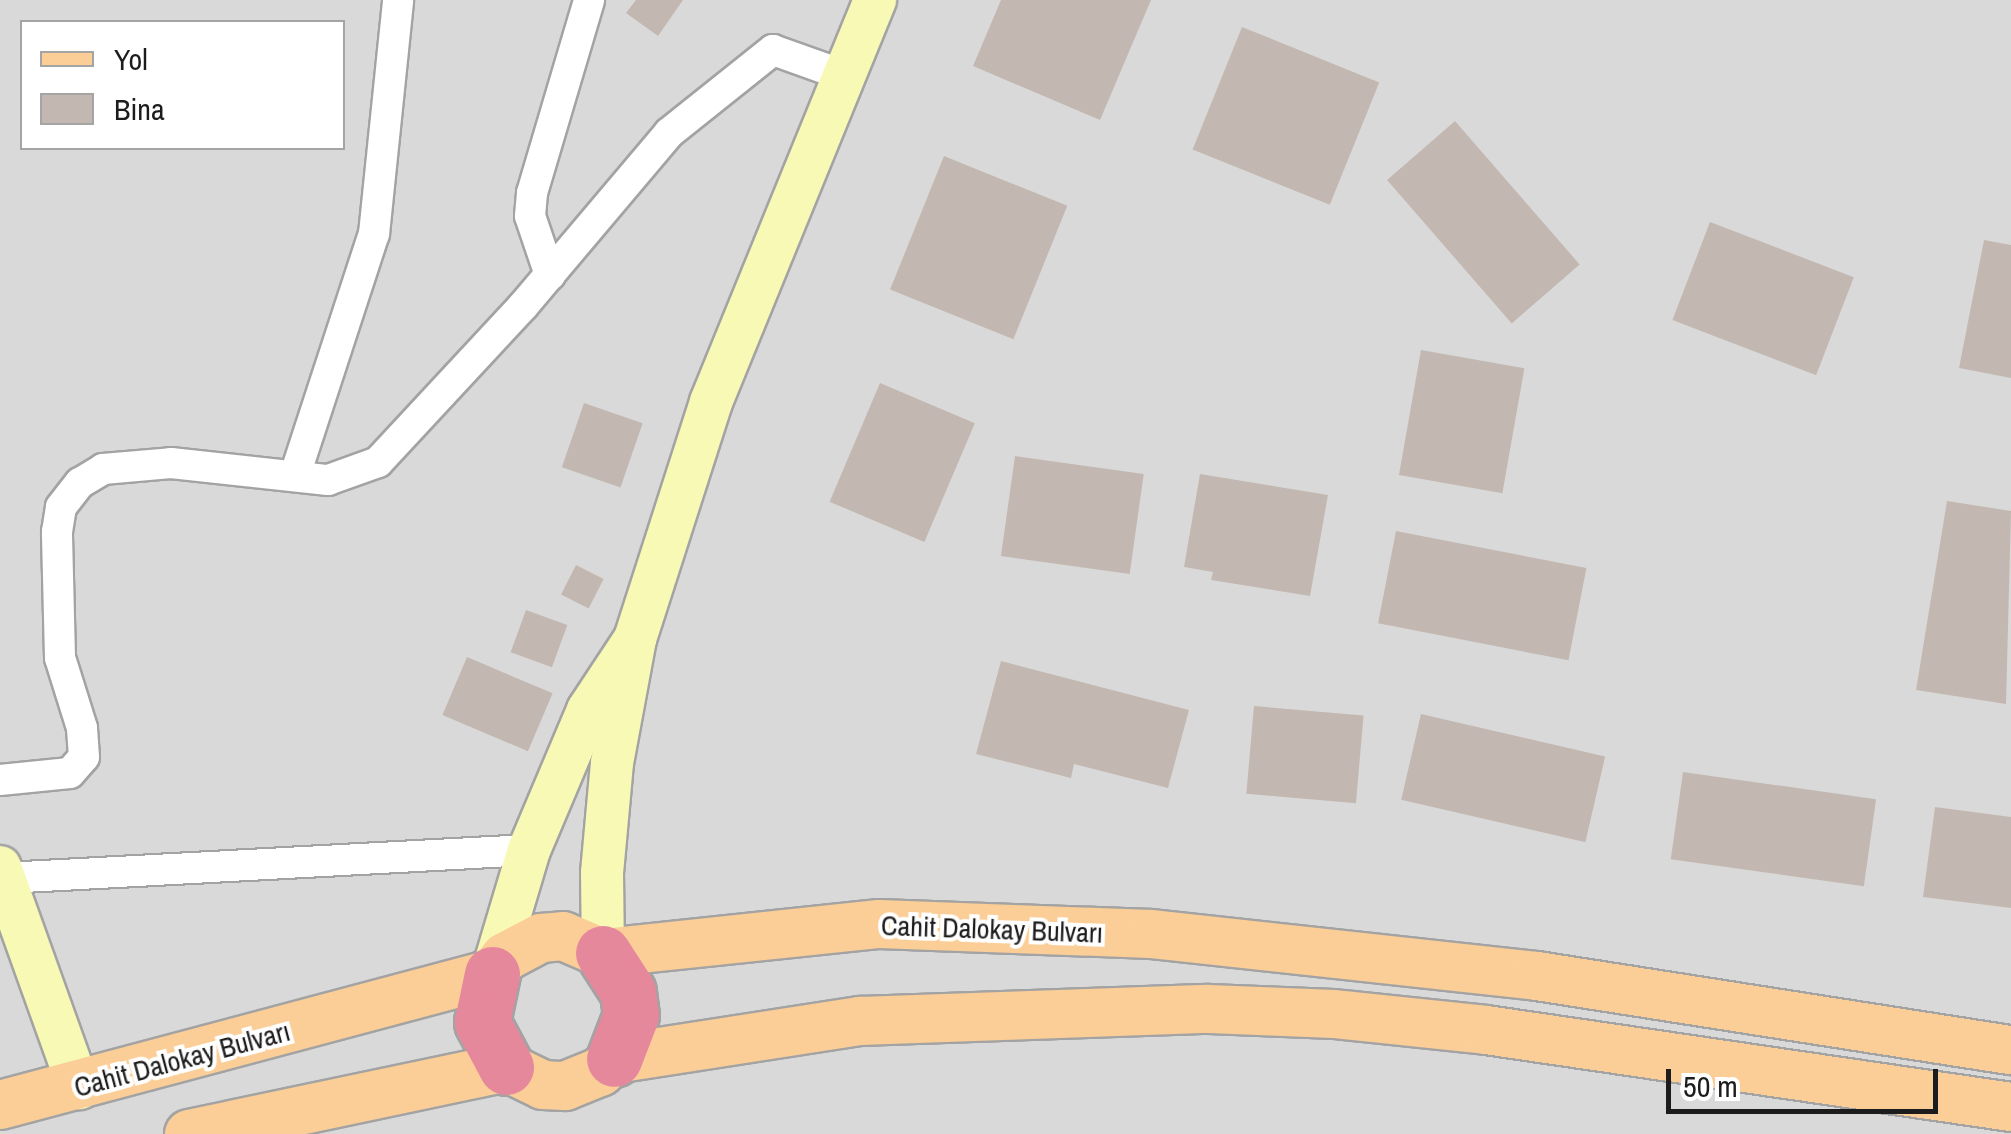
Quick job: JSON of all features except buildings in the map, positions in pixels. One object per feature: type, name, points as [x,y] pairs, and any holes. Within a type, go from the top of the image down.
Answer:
[{"type":"highway","points":[[603,953],[628,992],[631,1015],[614,1059]]},
{"type":"highway","points":[[492,974],[482,1022],[506,1067]]},
{"type":"main road","name":"Cahit Dalokay Bulvarı","points":[[0,1105],[79,1088],[492,974],[513,951],[541,938],[563,936],[603,953],[879,924],[1151,934],[1537,976],[2011,1050]]},
{"type":"main road","points":[[189,1134],[506,1067],[544,1085],[565,1086],[600,1072],[614,1059],[860,1021],[1227,1010],[1486,1030],[2011,1106]]},
{"type":"street","points":[[295,475],[374,234],[398,0]]},
{"type":"street","points":[[550,275],[533,230],[532,194],[589,0]]},
{"type":"street","points":[[603,953],[602,873],[612,763],[634,639],[711,402],[874,0]]},
{"type":"street","points":[[0,780],[70,773],[84,757],[82,728],[60,658],[58,550],[61,507],[80,483],[103,469],[171,463],[328,480],[378,462],[550,275],[669,133],[773,50],[843,74]]},
{"type":"street","points":[[492,974],[529,850],[588,710],[634,639]]},
{"type":"street","points":[[79,1088],[2,872],[529,850]]},
{"type":"shaded area","points":[[0,0],[2011,0],[2011,1134],[0,1134]]}]
